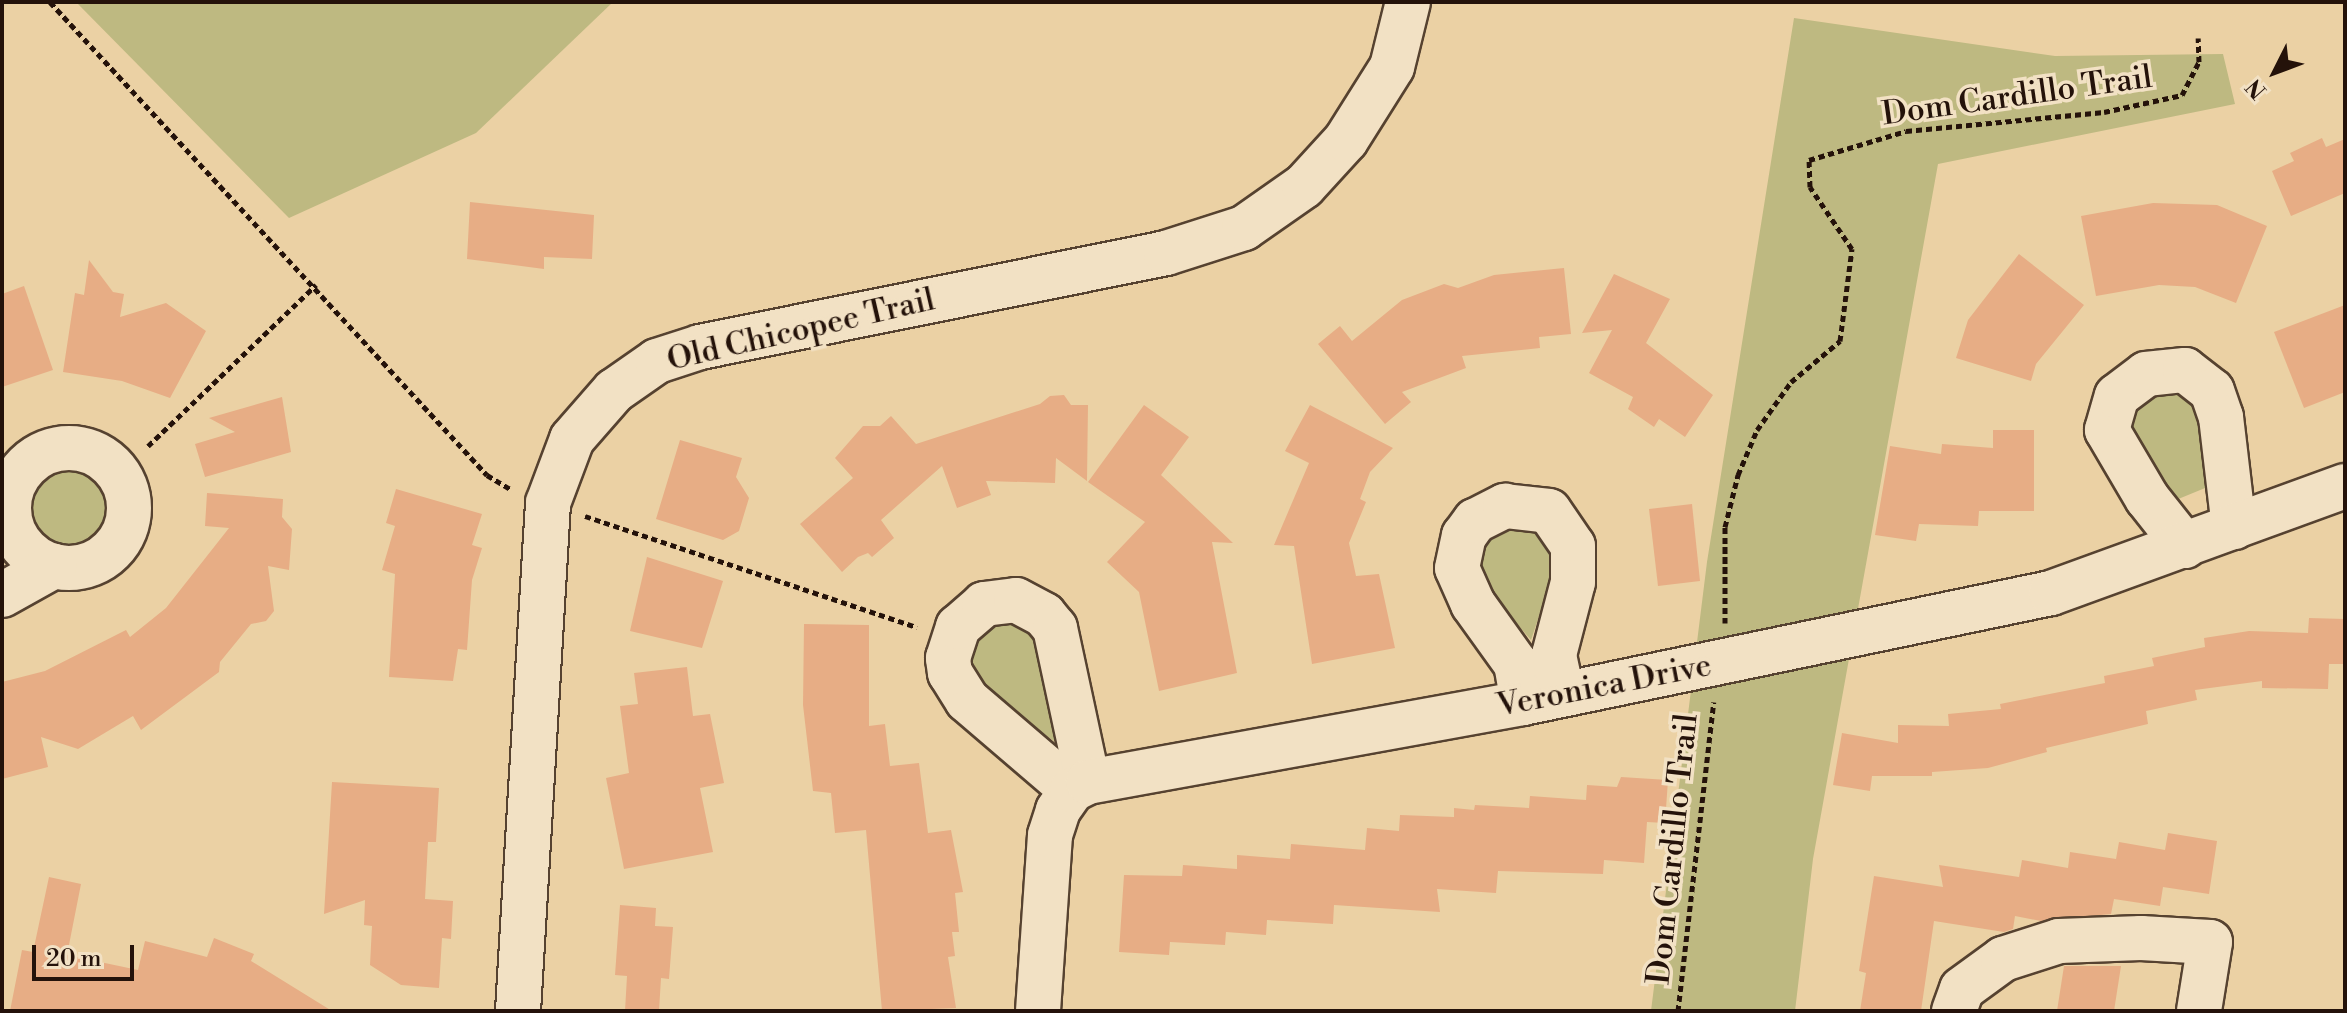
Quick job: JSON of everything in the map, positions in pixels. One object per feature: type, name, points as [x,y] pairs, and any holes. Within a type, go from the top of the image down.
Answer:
[{"type":"street","name":"Old Chicopee Trail","points":[[518,1011],[548,503],[572,439],[614,391],[657,361],[700,347],[1166,253],[1244,228],[1304,186],[1346,140],[1392,67],[1408,2]]},
{"type":"street","points":[[2185,546],[2147,498],[2107,430],[2117,396],[2146,374],[2185,370],[2212,391],[2221,417],[2234,527]]},
{"type":"street","name":"Veronica Drive","points":[[1038,1011],[1050,835],[1058,810],[1080,786],[1543,698],[2051,593],[2345,486]]},
{"type":"street","points":[[2,595],[54,566]]},
{"type":"street","points":[[1954,1011],[1962,989],[2003,959],[2059,941],[2210,942],[2199,1011]]},
{"type":"path","points":[[50,2],[316,285],[487,475],[523,494]]},
{"type":"path","name":"Dom Cardillo Trail","points":[[1724,632],[1725,527],[1738,475],[1757,430],[1791,382],[1840,341],[1852,249],[1810,187],[1809,160],[1906,131],[2104,112],[2182,95],[2199,62],[2198,38]]},
{"type":"path","points":[[148,446],[316,285]]},
{"type":"path","points":[[573,513],[917,628]]},
{"type":"path","name":"Dom Cardillo Trail","points":[[1678,1011],[1715,693]]},
{"type":"shaded area","points":[[76,2],[613,2],[476,133],[289,218]]},
{"type":"shaded area","points":[[1794,18],[2055,56],[2223,54],[2235,104],[1938,164],[1813,859],[1795,1011],[1651,1011],[1707,562]]},
{"type":"shaded area","points":[[2175,389],[2200,408],[2210,486],[2171,502],[2126,437],[2136,400]]},
{"type":"shaded area","points":[[68,468],[83,471],[96,480],[105,493],[108,508],[105,523],[96,536],[83,545],[68,548],[53,545],[40,536],[31,523],[28,508],[31,493],[40,480],[53,471]]},
{"type":"shaded area","points":[[1500,527],[1535,529],[1553,548],[1554,572],[1531,640],[1487,590],[1476,564],[1481,544]]},
{"type":"shaded area","points":[[1015,621],[1034,631],[1059,739],[1054,741],[984,693],[970,675],[971,641],[990,624]]},
{"type":"building","points":[[2322,138],[2326,147],[2345,139],[2345,193],[2291,216],[2272,171],[2294,161],[2290,153]]},
{"type":"building","points":[[470,202],[594,215],[592,259],[544,257],[544,269],[467,259]]},
{"type":"building","points":[[2153,203],[2217,205],[2267,226],[2236,303],[2195,287],[2159,285],[2096,296],[2081,216]]},
{"type":"building","points":[[2019,254],[2084,305],[2036,364],[2031,381],[1956,358],[1968,320]]},
{"type":"building","points":[[89,260],[113,292],[124,294],[120,317],[166,303],[206,331],[170,398],[122,381],[63,372],[75,293],[84,295]]},
{"type":"building","points":[[1564,268],[1571,334],[1539,337],[1540,348],[1462,356],[1466,368],[1402,392],[1411,402],[1385,424],[1318,344],[1340,326],[1352,341],[1402,300],[1444,284],[1458,288],[1494,275]]},
{"type":"building","points":[[1614,274],[1670,299],[1646,343],[1713,395],[1685,437],[1659,419],[1654,427],[1628,409],[1633,397],[1589,373],[1612,330],[1582,333]]},
{"type":"building","points":[[24,286],[53,370],[2,387],[2,294]]},
{"type":"building","points":[[2345,305],[2345,392],[2304,408],[2274,332]]},
{"type":"building","points":[[1064,395],[1071,405],[1088,405],[1087,481],[1056,458],[1055,483],[986,481],[991,495],[957,508],[942,466],[881,520],[894,538],[872,557],[868,553],[858,557],[842,572],[800,524],[853,478],[835,458],[863,426],[880,426],[891,416],[916,444],[1040,404],[1050,396]]},
{"type":"building","points":[[282,397],[291,452],[205,477],[195,444],[235,432],[209,418]]},
{"type":"building","points":[[1144,405],[1189,437],[1161,475],[1233,543],[1212,542],[1237,673],[1159,691],[1139,592],[1107,562],[1145,522],[1088,482]]},
{"type":"building","points":[[1310,405],[1393,448],[1370,472],[1360,499],[1366,502],[1349,543],[1356,576],[1379,574],[1395,648],[1312,664],[1294,546],[1274,545],[1309,463],[1285,451]]},
{"type":"building","points":[[1993,430],[2034,430],[2034,511],[1979,511],[1978,526],[1919,524],[1916,541],[1875,535],[1890,446],[1941,454],[1942,444],[1993,448]]},
{"type":"building","points":[[680,440],[742,458],[736,477],[749,498],[739,531],[723,540],[656,519]]},
{"type":"building","points":[[396,489],[482,514],[472,545],[482,548],[472,580],[467,650],[458,649],[453,681],[389,677],[395,574],[382,570],[395,526],[386,523]]},
{"type":"building","points":[[207,493],[283,499],[282,517],[292,529],[289,570],[268,566],[274,611],[266,621],[251,624],[220,662],[219,672],[141,730],[133,716],[78,749],[41,737],[48,767],[2,779],[2,682],[45,671],[126,630],[130,637],[166,608],[229,528],[205,526]]},
{"type":"building","points":[[1692,504],[1700,581],[1658,586],[1649,509]]},
{"type":"building","points":[[647,557],[723,581],[702,648],[630,631]]},
{"type":"building","points":[[2309,618],[2345,619],[2345,664],[2329,664],[2328,689],[2262,688],[2262,681],[2195,690],[2197,700],[2146,711],[2148,724],[2046,748],[2047,752],[1988,768],[1932,772],[1932,776],[1872,776],[1870,791],[1833,785],[1842,733],[1898,743],[1898,725],[1949,726],[1948,714],[2001,709],[2000,704],[2105,683],[2104,676],[2154,666],[2152,658],[2205,647],[2204,638],[2249,631],[2308,633]]},
{"type":"building","points":[[804,624],[869,625],[869,726],[885,724],[890,766],[919,763],[928,833],[951,830],[963,892],[955,893],[959,932],[952,932],[955,956],[948,957],[956,1008],[882,1011],[866,830],[835,833],[831,793],[813,791],[803,705]]},
{"type":"building","points":[[687,667],[693,716],[710,714],[724,783],[700,788],[713,852],[624,869],[606,778],[629,773],[620,706],[638,704],[634,673]]},
{"type":"building","points":[[1621,777],[1668,780],[1665,823],[1647,822],[1644,863],[1604,860],[1603,874],[1498,871],[1496,893],[1437,889],[1440,912],[1334,905],[1333,924],[1267,920],[1266,935],[1226,932],[1225,945],[1170,942],[1169,955],[1119,952],[1124,875],[1182,876],[1183,865],[1237,869],[1237,855],[1290,859],[1291,844],[1365,850],[1367,828],[1399,831],[1400,815],[1454,817],[1454,808],[1474,810],[1475,805],[1529,808],[1530,796],[1586,800],[1587,785],[1617,787]]},
{"type":"building","points":[[332,782],[439,788],[436,842],[428,842],[425,899],[453,901],[451,939],[442,938],[439,988],[401,985],[370,965],[372,926],[364,925],[365,900],[324,914]]},
{"type":"building","points":[[2168,833],[2217,841],[2209,894],[2163,887],[2160,906],[2114,899],[2111,914],[2041,921],[2015,916],[2013,929],[2004,932],[1934,921],[1921,1011],[1860,1011],[1866,973],[1859,971],[1874,876],[1943,887],[1939,865],[2019,877],[2022,860],[2068,868],[2070,852],[2116,859],[2119,842],[2165,850]]},
{"type":"building","points":[[49,877],[81,884],[67,955],[138,970],[145,941],[207,957],[214,938],[254,954],[251,961],[332,1011],[10,1011],[22,950],[33,952]]},
{"type":"building","points":[[620,905],[656,908],[655,926],[673,927],[669,979],[661,978],[659,1011],[625,1011],[627,976],[615,975]]},
{"type":"building","points":[[2064,966],[2121,966],[2114,1011],[2057,1011]]}]
